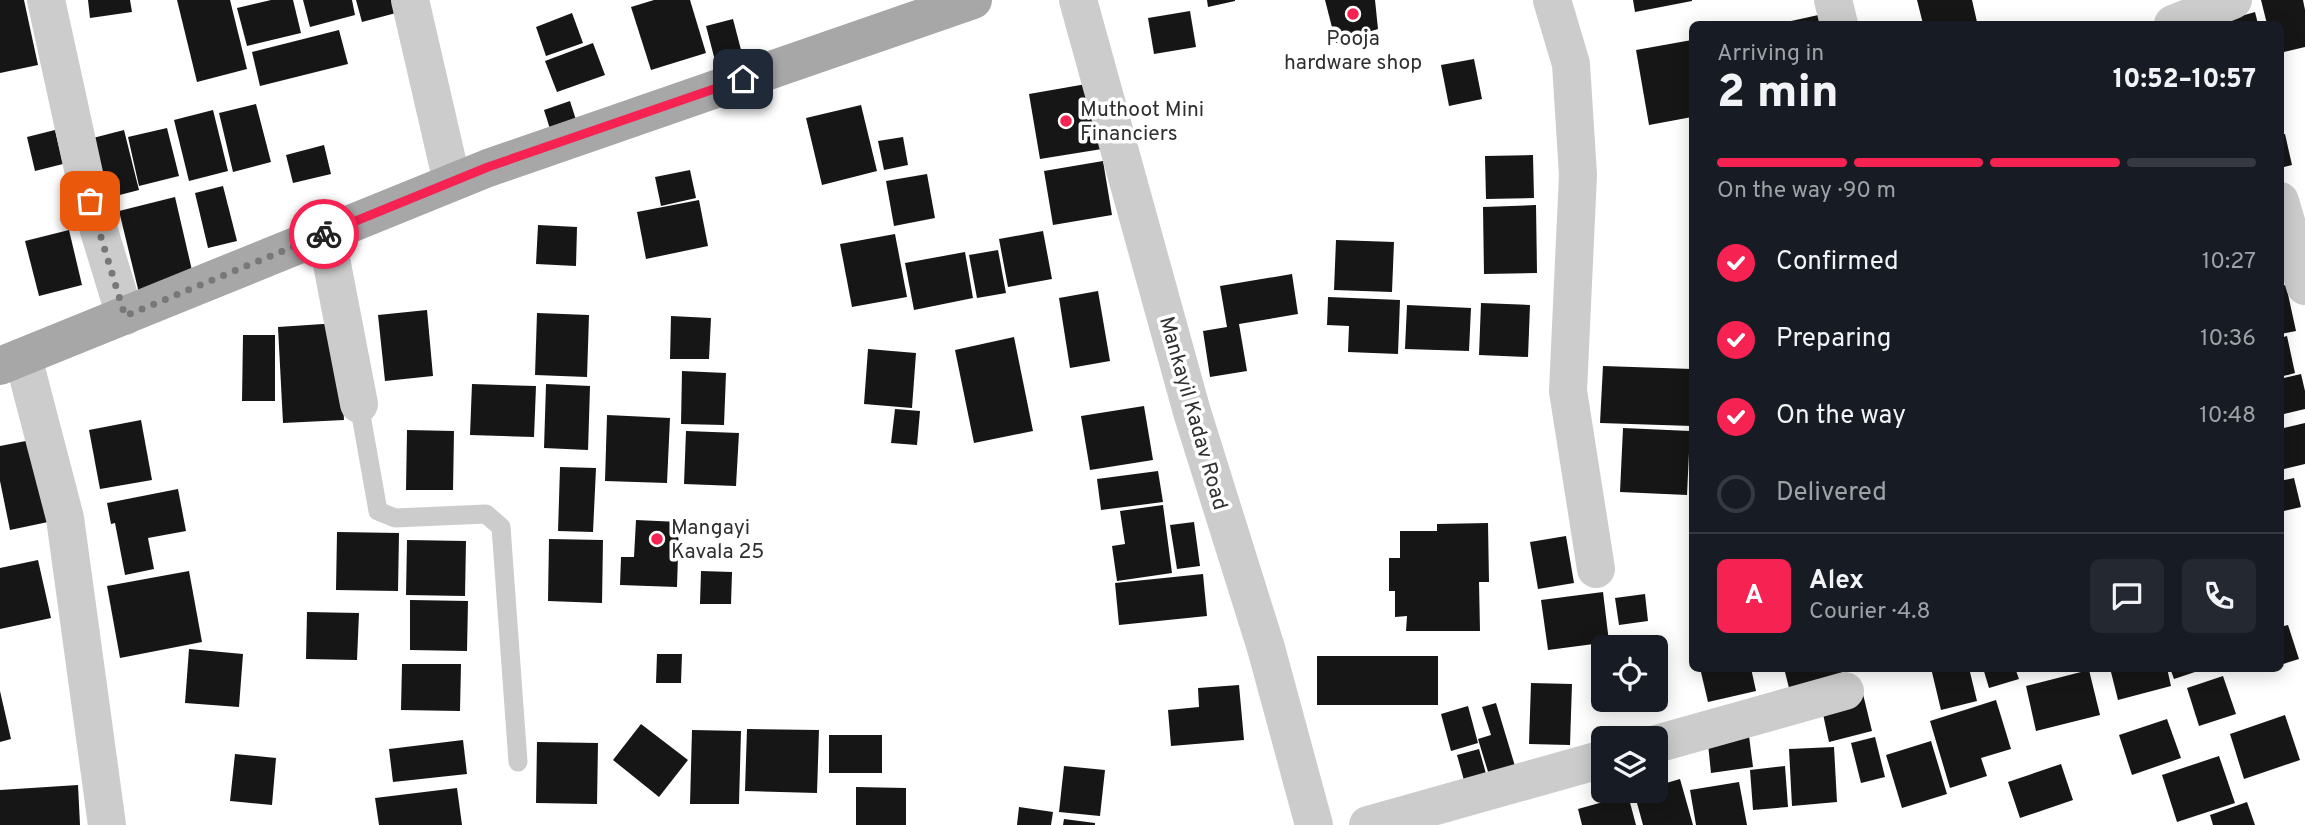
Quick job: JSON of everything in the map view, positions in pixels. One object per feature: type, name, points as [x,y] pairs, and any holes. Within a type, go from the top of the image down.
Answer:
[{"type":"main road","points":[[11,361],[488,167],[973,0]]},
{"type":"street","points":[[46,0],[90,201],[125,316]]},
{"type":"street","points":[[410,0],[452,182]]},
{"type":"street","name":"Mankayil Kadav Road","points":[[1077,0],[1192,412],[1266,648],[1314,825]]},
{"type":"street","points":[[1552,0],[1571,64],[1578,175],[1568,391],[1596,569]]},
{"type":"street","points":[[1833,0],[1838,21]]},
{"type":"street","points":[[2182,21],[2220,8]]},
{"type":"street","points":[[2284,215],[2305,286]]},
{"type":"street","points":[[326,233],[359,404]]},
{"type":"street","points":[[11,361],[65,517],[107,825]]},
{"type":"street","points":[[1668,741],[1844,691]]},
{"type":"street","points":[[1368,825],[1591,762]]},
{"type":"lane","points":[[359,404],[378,511],[395,518],[486,514],[501,527],[518,762]]},
{"type":"building","points":[[0,0],[24,0],[38,65],[0,73]]},
{"type":"building","points":[[88,0],[130,0],[132,12],[90,18]]},
{"type":"building","points":[[177,0],[230,0],[247,69],[197,82]]},
{"type":"building","points":[[271,0],[293,0],[301,33],[247,46],[237,8]]},
{"type":"building","points":[[303,0],[352,0],[355,15],[310,27]]},
{"type":"building","points":[[356,0],[409,0],[411,9],[362,22]]},
{"type":"building","points":[[654,0],[690,0],[706,53],[651,70],[631,7]]},
{"type":"building","points":[[1207,0],[1235,0],[1235,1],[1208,7]]},
{"type":"building","name":"Pooja hardware shop","points":[[1325,0],[1375,0],[1378,29],[1336,43]]},
{"type":"building","points":[[1633,0],[1692,0],[1692,1],[1635,12]]},
{"type":"building","points":[[1917,0],[1972,0],[1977,21],[1922,21]]},
{"type":"building","points":[[2261,0],[2303,0],[2305,47],[2284,52],[2284,21],[2266,21]]},
{"type":"building","points":[[1190,11],[1196,47],[1154,54],[1148,18]]},
{"type":"building","points":[[2255,12],[2257,21],[2227,21]]},
{"type":"building","points":[[572,13],[583,43],[546,56],[536,27]]},
{"type":"building","points":[[1823,14],[1824,21],[1791,21]]},
{"type":"building","points":[[733,19],[746,69],[719,76],[706,26]]},
{"type":"building","points":[[339,30],[348,64],[260,86],[252,52]]},
{"type":"building","points":[[1689,41],[1689,118],[1649,125],[1636,50]]},
{"type":"building","points":[[593,43],[605,75],[557,92],[545,61]]},
{"type":"building","points":[[1474,59],[1482,99],[1449,106],[1441,65]]},
{"type":"building","name":"Muthoot Mini Financiers","points":[[1092,83],[1102,149],[1040,159],[1029,94]]},
{"type":"building","points":[[570,101],[577,123],[551,132],[544,110]]},
{"type":"building","points":[[256,104],[271,162],[233,172],[219,113]]},
{"type":"building","points":[[861,105],[877,171],[822,185],[806,118]]},
{"type":"building","points":[[213,110],[228,171],[189,181],[174,120]]},
{"type":"building","points":[[167,128],[179,176],[139,186],[128,137]]},
{"type":"building","points":[[55,130],[63,164],[35,171],[27,137]]},
{"type":"building","points":[[124,130],[139,190],[108,198],[93,138]]},
{"type":"building","points":[[2284,134],[2292,165],[2284,167]]},
{"type":"building","points":[[903,137],[908,165],[884,170],[878,141]]},
{"type":"building","points":[[324,145],[331,174],[293,183],[286,155]]},
{"type":"building","points":[[1533,155],[1534,198],[1486,199],[1485,156]]},
{"type":"building","points":[[1103,161],[1112,215],[1053,225],[1044,171]]},
{"type":"building","points":[[690,170],[696,198],[661,206],[655,177]]},
{"type":"building","points":[[927,174],[935,218],[894,226],[886,181]]},
{"type":"building","points":[[223,186],[237,241],[208,248],[195,193]]},
{"type":"building","points":[[175,197],[194,279],[139,293],[119,211]]},
{"type":"building","points":[[699,200],[708,246],[646,259],[637,212]]},
{"type":"building","points":[[1536,205],[1537,273],[1484,274],[1483,207]]},
{"type":"building","points":[[538,225],[577,227],[576,266],[536,264]]},
{"type":"building","points":[[69,230],[82,285],[39,296],[25,241]]},
{"type":"building","points":[[1043,231],[1052,279],[1008,287],[999,239]]},
{"type":"building","points":[[895,234],[907,297],[852,307],[840,244]]},
{"type":"building","points":[[1336,240],[1394,242],[1392,292],[1334,290]]},
{"type":"building","points":[[998,250],[1006,293],[977,298],[969,255]]},
{"type":"building","points":[[965,252],[973,298],[914,310],[905,263]]},
{"type":"building","points":[[1292,274],[1298,314],[1239,324],[1247,371],[1210,377],[1203,331],[1227,327],[1220,286]]},
{"type":"building","points":[[2284,285],[2296,331],[2284,333]]},
{"type":"building","points":[[1098,291],[1110,361],[1070,368],[1059,298]]},
{"type":"building","points":[[1328,297],[1400,300],[1398,354],[1348,352],[1349,326],[1327,325]]},
{"type":"building","points":[[1481,303],[1530,305],[1528,357],[1479,355]]},
{"type":"building","points":[[1407,305],[1471,308],[1469,351],[1405,349]]},
{"type":"building","points":[[427,310],[433,376],[385,381],[378,315]]},
{"type":"building","points":[[537,313],[589,315],[587,377],[535,375]]},
{"type":"building","points":[[671,316],[711,318],[709,359],[670,359]]},
{"type":"building","points":[[338,323],[344,420],[283,423],[278,327]]},
{"type":"building","points":[[243,335],[275,335],[275,401],[242,401]]},
{"type":"building","points":[[2287,336],[2295,373],[2284,376],[2284,337]]},
{"type":"building","points":[[1014,337],[1033,431],[974,443],[955,350]]},
{"type":"building","points":[[868,349],[916,353],[912,408],[864,404]]},
{"type":"building","points":[[1603,366],[1689,369],[1689,426],[1600,423]]},
{"type":"building","points":[[682,371],[726,373],[724,425],[681,424]]},
{"type":"building","points":[[2301,374],[2305,409],[2284,414],[2284,378]]},
{"type":"building","points":[[472,384],[536,386],[534,437],[470,435]]},
{"type":"building","points":[[546,384],[590,386],[588,450],[544,448]]},
{"type":"building","points":[[1144,406],[1153,460],[1090,470],[1081,416]]},
{"type":"building","points":[[895,409],[920,411],[917,445],[891,443]]},
{"type":"building","points":[[607,415],[670,418],[667,483],[605,481]]},
{"type":"building","points":[[141,420],[152,480],[100,489],[89,430]]},
{"type":"building","points":[[2305,423],[2305,464],[2284,469],[2284,428]]},
{"type":"building","points":[[1623,428],[1689,431],[1687,495],[1620,492]]},
{"type":"building","points":[[407,430],[454,431],[453,490],[406,490]]},
{"type":"building","points":[[686,431],[739,433],[736,486],[684,484]]},
{"type":"building","points":[[31,440],[48,522],[10,530],[0,481],[0,446]]},
{"type":"building","points":[[560,467],[596,468],[593,532],[558,531]]},
{"type":"building","points":[[1158,471],[1163,502],[1101,510],[1097,479]]},
{"type":"building","points":[[2294,478],[2301,507],[2284,511],[2284,480]]},
{"type":"building","points":[[178,489],[186,531],[148,538],[154,569],[125,575],[115,523],[111,524],[107,503]]},
{"type":"building","points":[[1163,505],[1172,573],[1117,581],[1112,546],[1125,544],[1120,511]]},
{"type":"building","name":"Mangayi Kavala 25","points":[[636,520],[679,522],[677,587],[620,585],[621,557],[634,557]]},
{"type":"building","points":[[1194,522],[1200,566],[1177,569],[1170,525]]},
{"type":"building","points":[[1488,523],[1489,582],[1479,582],[1480,631],[1406,631],[1407,616],[1395,617],[1395,591],[1389,591],[1389,558],[1400,558],[1400,531],[1437,531],[1437,524]]},
{"type":"building","points":[[337,532],[399,533],[398,591],[336,590]]},
{"type":"building","points":[[1566,536],[1574,583],[1538,589],[1530,542]]},
{"type":"building","points":[[549,539],[603,540],[602,603],[548,601]]},
{"type":"building","points":[[407,540],[466,541],[465,596],[406,595]]},
{"type":"building","points":[[38,560],[51,618],[0,629],[0,568]]},
{"type":"building","points":[[189,571],[202,642],[120,658],[107,586]]},
{"type":"building","points":[[701,571],[732,572],[731,604],[700,604]]},
{"type":"building","points":[[1203,574],[1207,616],[1119,625],[1115,583]]},
{"type":"building","points":[[1603,592],[1608,635],[1591,635],[1591,644],[1548,650],[1541,600]]},
{"type":"building","points":[[1645,594],[1648,621],[1619,625],[1615,598]]},
{"type":"building","points":[[410,600],[468,601],[467,651],[410,650]]},
{"type":"building","points":[[307,612],[359,613],[357,660],[306,659]]},
{"type":"building","points":[[2288,625],[2299,659],[2284,664],[2284,626]]},
{"type":"building","points":[[189,649],[243,654],[239,707],[185,703]]},
{"type":"building","points":[[657,654],[682,654],[681,683],[656,683]]},
{"type":"building","points":[[1317,656],[1438,656],[1438,705],[1317,705]]},
{"type":"building","points":[[402,664],[461,664],[460,711],[401,710]]},
{"type":"building","points":[[1701,672],[1752,672],[1756,691],[1708,702]]},
{"type":"building","points":[[1785,672],[1842,672],[1844,684],[1791,696]]},
{"type":"building","points":[[1932,672],[1970,672],[1977,701],[1941,710]]},
{"type":"building","points":[[1984,672],[2016,672],[2019,679],[1989,688]]},
{"type":"building","points":[[2089,672],[2100,715],[2036,731],[2026,686]]},
{"type":"building","points":[[2111,672],[2168,672],[2171,686],[2118,700]]},
{"type":"building","points":[[2171,672],[2195,672],[2174,679]]},
{"type":"building","points":[[2223,676],[2236,714],[2199,726],[2187,688]]},
{"type":"building","points":[[1531,683],[1572,684],[1570,745],[1529,744]]},
{"type":"building","points":[[1239,685],[1244,740],[1171,746],[1168,710],[1199,707],[1198,688]]},
{"type":"building","points":[[1862,690],[1872,731],[1829,742],[1820,700]]},
{"type":"building","points":[[0,691],[11,739],[0,742]]},
{"type":"building","points":[[1996,700],[2011,749],[1981,758],[1987,776],[1950,788],[1930,721]]},
{"type":"building","points":[[1496,703],[1515,766],[1489,775],[1478,739],[1491,735],[1482,707]]},
{"type":"building","points":[[1468,706],[1478,743],[1451,751],[1441,714]]},
{"type":"building","points":[[2285,715],[2300,760],[2244,779],[2230,734]]},
{"type":"building","points":[[2167,719],[2181,758],[2132,775],[2119,735]]},
{"type":"building","points":[[641,724],[688,760],[659,797],[613,760]]},
{"type":"building","points":[[1748,728],[1753,767],[1711,773],[1707,734]]},
{"type":"building","points":[[747,729],[819,730],[817,793],[745,791]]},
{"type":"building","points":[[692,730],[741,731],[739,804],[690,804]]},
{"type":"building","points":[[829,735],[882,735],[882,773],[829,773]]},
{"type":"building","points":[[1875,737],[1885,777],[1861,783],[1851,743]]},
{"type":"building","points":[[463,740],[467,774],[393,782],[389,749]]},
{"type":"building","points":[[1931,741],[1947,794],[1902,808],[1886,755]]},
{"type":"building","points":[[537,742],[598,743],[597,804],[536,803]]},
{"type":"building","points":[[1834,747],[1837,802],[1792,806],[1789,749]]},
{"type":"building","points":[[1479,749],[1487,777],[1465,784],[1457,755]]},
{"type":"building","points":[[235,754],[276,758],[272,805],[230,801]]},
{"type":"building","points":[[2219,756],[2235,803],[2177,822],[2162,775]]},
{"type":"building","points":[[2061,764],[2073,800],[2020,818],[2008,782]]},
{"type":"building","points":[[1064,766],[1105,770],[1100,816],[1059,812]]},
{"type":"building","points":[[1785,766],[1788,807],[1753,810],[1750,770]]},
{"type":"building","points":[[1680,779],[1693,825],[1643,825],[1637,803],[1668,803],[1668,782]]},
{"type":"building","points":[[1739,782],[1747,825],[1696,825],[1690,790]]},
{"type":"building","points":[[78,785],[80,825],[0,825],[0,790]]},
{"type":"building","points":[[856,787],[906,788],[906,825],[856,825]]},
{"type":"building","points":[[457,788],[462,825],[379,825],[375,798]]},
{"type":"building","points":[[2247,802],[2255,825],[2213,825],[2210,815]]},
{"type":"building","points":[[1599,803],[1630,803],[1636,825],[1582,825],[1578,809]]},
{"type":"building","points":[[1019,807],[1053,812],[1051,825],[1017,825]]},
{"type":"building","points":[[1064,819],[1095,823],[1095,825],[1063,825]]},
{"type":"way so far","points":[[90,201],[125,316],[324,234]]},
{"type":"place","name":"Pooja hardware shop","points":[[1353,14]]},
{"type":"place","name":"Muthoot Mini Financiers","points":[[1066,121]]},
{"type":"place","name":"Mangayi Kavala 25","points":[[657,539]]},
{"type":"route","points":[[324,234],[488,167],[743,79]]}]
